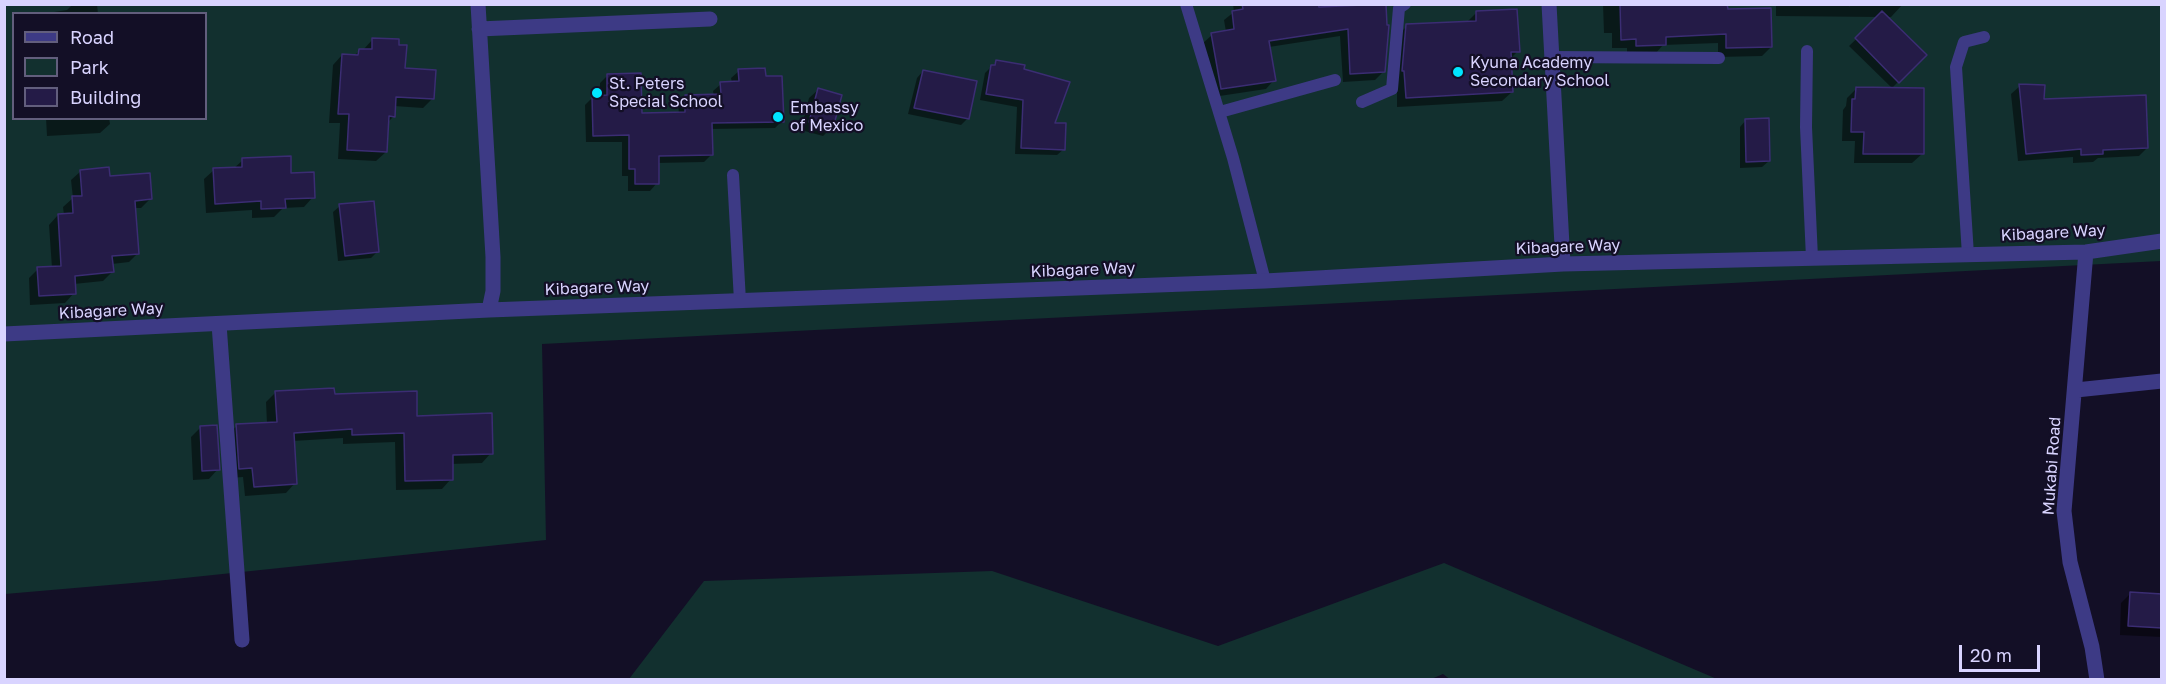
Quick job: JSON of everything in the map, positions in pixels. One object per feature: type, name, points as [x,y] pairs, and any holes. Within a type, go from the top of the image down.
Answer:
[{"type":"street","points":[[478,4],[493,257],[493,291],[489,310]]},
{"type":"street","points":[[1549,4],[1563,264]]},
{"type":"street","points":[[480,29],[710,19]]},
{"type":"street","name":"Kibagare Way","points":[[4,334],[489,310],[1265,281],[1563,264],[2086,252],[2162,241]]},
{"type":"street","name":"Mukabi Road","points":[[2086,252],[2064,511],[2070,562],[2097,680]]},
{"type":"street","points":[[219,324],[242,640]]},
{"type":"street","points":[[2076,390],[2162,381]]},
{"type":"lane","points":[[1186,4],[1254,231],[1265,281]]},
{"type":"lane","points":[[1362,102],[1392,89],[1399,8],[1405,4]]},
{"type":"lane","points":[[1968,255],[1956,67],[1964,42],[1984,37]]},
{"type":"lane","points":[[1807,51],[1806,127],[1812,258]]},
{"type":"lane","points":[[1551,57],[1719,58]]},
{"type":"lane","points":[[1220,112],[1335,80]]},
{"type":"lane","points":[[733,175],[740,301]]},
{"type":"green space","points":[[5,5],[2161,5],[2161,261],[542,344],[546,540],[156,581],[5,594]]},
{"type":"green space","points":[[1444,563],[1717,679],[1451,680],[1443,674],[1429,680],[629,679],[704,581],[992,571],[1218,646]]},
{"type":"building","points":[[1242,4],[1318,4],[1319,7],[1386,4],[1387,25],[1389,25],[1385,72],[1350,74],[1348,29],[1269,41],[1276,81],[1221,89],[1211,33],[1234,29],[1232,11],[1243,9]]},
{"type":"building","points":[[1620,4],[1727,4],[1728,9],[1771,8],[1772,47],[1726,48],[1726,34],[1666,37],[1666,45],[1636,46],[1636,39],[1621,40]]},
{"type":"building","name":"Kyuna Academy Secondary School","points":[[1517,9],[1520,52],[1511,52],[1513,92],[1406,98],[1404,71],[1402,71],[1406,24],[1476,21],[1476,11]]},
{"type":"building","points":[[1882,11],[1927,55],[1899,83],[1855,38]]},
{"type":"building","points":[[372,38],[399,39],[399,45],[407,45],[405,68],[436,70],[434,99],[396,97],[395,117],[389,116],[387,152],[347,150],[349,114],[338,114],[342,54],[358,55],[359,49],[372,49]]},
{"type":"building","points":[[996,60],[1025,65],[1024,69],[1070,82],[1055,123],[1066,123],[1065,150],[1021,148],[1023,100],[986,94],[991,65],[995,65]]},
{"type":"building","points":[[765,68],[766,76],[782,76],[784,122],[712,123],[713,155],[659,156],[659,184],[635,184],[635,169],[629,169],[629,135],[593,136],[592,96],[607,95],[607,74],[641,73],[642,113],[685,112],[685,95],[721,94],[720,82],[739,81],[738,69]]},
{"type":"building","points":[[923,70],[977,81],[969,119],[914,108]]},
{"type":"building","points":[[2019,84],[2045,85],[2044,99],[2146,95],[2148,148],[2103,150],[2103,154],[2081,155],[2081,149],[2026,154]]},
{"type":"building","points":[[1856,87],[1924,88],[1924,154],[1863,154],[1864,132],[1851,132],[1852,99],[1855,99]]},
{"type":"building","points":[[818,88],[842,95],[833,128],[809,122]]},
{"type":"building","points":[[1769,118],[1770,161],[1746,162],[1745,119]]},
{"type":"building","points":[[291,156],[291,173],[314,172],[315,198],[285,199],[286,208],[261,209],[261,201],[215,204],[213,168],[242,167],[242,158]]},
{"type":"building","points":[[109,167],[110,176],[150,173],[152,199],[135,201],[139,254],[112,256],[114,272],[75,276],[76,294],[39,296],[37,267],[61,266],[58,214],[73,213],[72,196],[82,196],[80,170]]},
{"type":"building","points":[[374,201],[379,252],[345,256],[339,204]]},
{"type":"building","points":[[334,388],[335,394],[417,391],[417,416],[492,413],[493,454],[453,455],[453,480],[405,481],[404,433],[352,435],[352,429],[294,433],[297,484],[254,487],[252,468],[239,469],[236,424],[277,422],[275,391]]},
{"type":"building","points":[[217,425],[220,470],[202,471],[200,426]]},
{"type":"building","points":[[2130,592],[2162,594],[2162,628],[2128,626]]},
{"type":"place","name":"Kyuna Academy Secondary School","points":[[1458,72]]},
{"type":"place","name":"St. Peters Special School","points":[[597,93]]},
{"type":"place","name":"Embassy of Mexico","points":[[778,117]]}]
